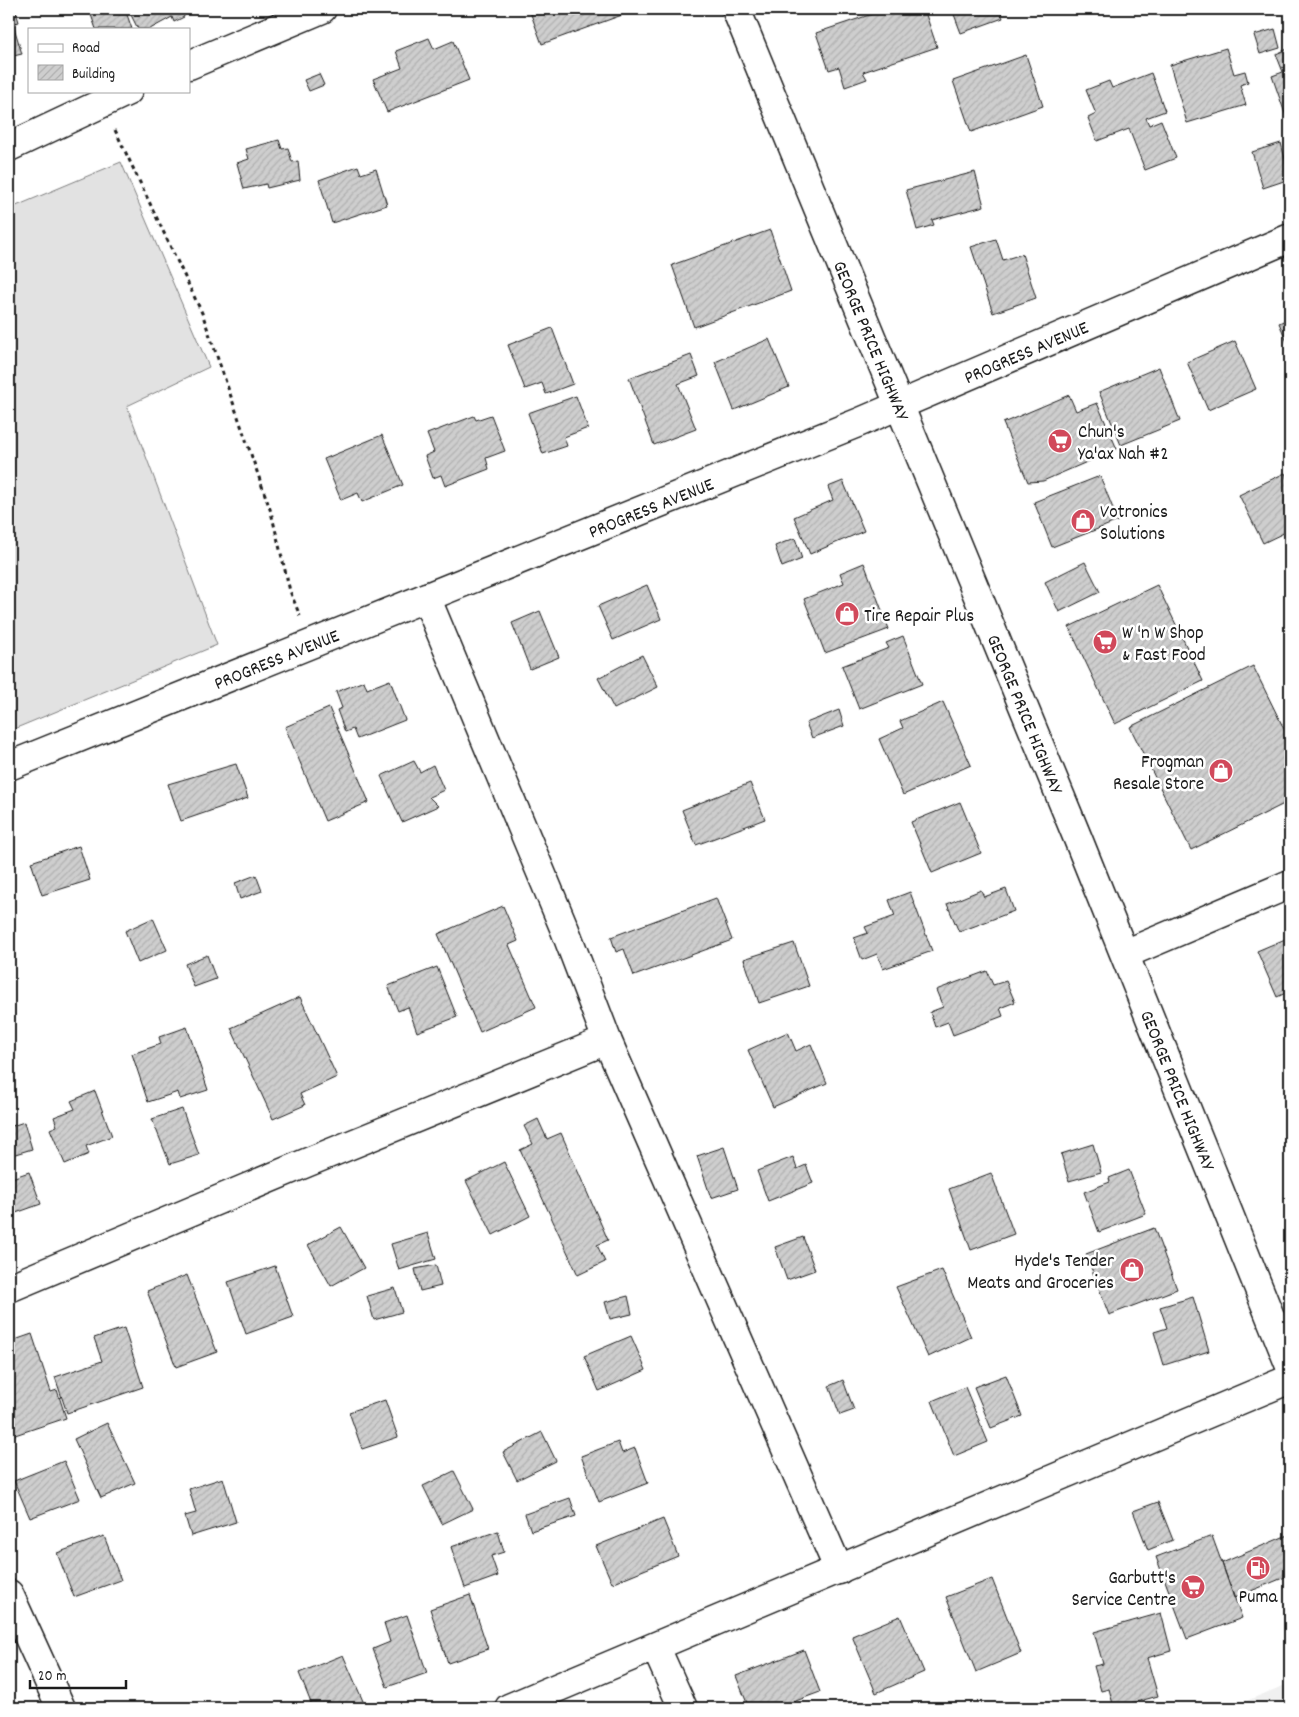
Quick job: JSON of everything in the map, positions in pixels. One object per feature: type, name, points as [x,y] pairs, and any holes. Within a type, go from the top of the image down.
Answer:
[{"type":"main road","points":[[190,65],[322,9]]},
{"type":"main road","name":"GEORGE PRICE HIGHWAY","points":[[736,9],[900,405],[1290,1366]]},
{"type":"main road","points":[[9,147],[126,92]]},
{"type":"main road","name":"PROGRESS AVENUE","points":[[9,766],[900,405],[1290,238]]},
{"type":"main road","points":[[426,597],[565,930],[607,1040],[839,1570]]},
{"type":"main road","points":[[1124,954],[1290,884]]},
{"type":"main road","points":[[9,1288],[315,1159],[607,1040]]},
{"type":"main road","points":[[509,1708],[656,1648],[1290,1379]]},
{"type":"main road","points":[[9,1594],[61,1708]]},
{"type":"main road","points":[[656,1648],[683,1708]]},
{"type":"path","points":[[102,102],[202,313],[271,512],[290,591],[311,644]]},
{"type":"shaded area","points":[[121,162],[209,367],[127,406],[217,645],[9,731],[9,209]]},
{"type":"shaded area","points":[[1290,1683],[1290,1708],[1229,1708]]},
{"type":"building","points":[[9,9],[15,9],[19,22],[13,24],[22,54],[9,57]]},
{"type":"building","points":[[89,9],[125,9],[132,28],[96,28]]},
{"type":"building","points":[[128,9],[189,9],[183,12],[184,17],[174,22],[172,17],[152,28],[138,28]]},
{"type":"building","points":[[529,9],[620,9],[622,15],[542,44]]},
{"type":"building","points":[[887,9],[924,9],[937,47],[863,72],[867,79],[845,87],[839,67],[829,70],[816,33]]},
{"type":"building","points":[[952,9],[999,9],[1003,18],[961,33]]},
{"type":"building","points":[[1275,29],[1280,48],[1260,54],[1254,35]]},
{"type":"building","points":[[429,38],[434,49],[453,41],[469,80],[387,112],[373,79],[402,68],[396,51]]},
{"type":"building","points":[[1226,48],[1234,74],[1245,71],[1248,82],[1240,85],[1246,105],[1187,123],[1170,65]]},
{"type":"building","points":[[1290,48],[1290,128],[1272,76],[1283,72],[1276,54]]},
{"type":"building","points":[[1026,55],[1043,106],[971,132],[953,81]]},
{"type":"building","points":[[1151,73],[1165,111],[1146,118],[1149,125],[1161,120],[1176,158],[1145,170],[1129,129],[1097,141],[1088,118],[1096,114],[1086,90],[1109,81],[1112,88]]},
{"type":"building","points":[[319,74],[324,85],[309,91],[304,80]]},
{"type":"building","points":[[279,140],[282,149],[288,148],[292,162],[298,161],[300,180],[267,188],[266,184],[244,189],[237,163],[249,159],[246,149]]},
{"type":"building","points":[[1281,143],[1290,179],[1263,188],[1252,152]]},
{"type":"building","points":[[358,166],[361,174],[376,169],[387,205],[332,223],[319,180]]},
{"type":"building","points":[[975,172],[984,206],[932,220],[934,225],[917,230],[906,190]]},
{"type":"building","points":[[770,230],[791,291],[694,327],[672,265]]},
{"type":"building","points":[[996,239],[1003,260],[1022,254],[1036,298],[993,313],[971,247]]},
{"type":"building","points":[[1290,318],[1290,349],[1279,323]]},
{"type":"building","points":[[552,328],[573,384],[546,394],[542,383],[525,389],[508,345]]},
{"type":"building","points":[[769,339],[789,387],[734,410],[715,362]]},
{"type":"building","points":[[1235,341],[1256,389],[1208,410],[1187,362]]},
{"type":"building","points":[[691,355],[699,376],[678,384],[696,429],[654,445],[629,378]]},
{"type":"building","points":[[1159,367],[1180,421],[1121,445],[1099,392]]},
{"type":"building","points":[[1069,395],[1076,411],[1097,403],[1117,449],[1043,481],[1028,482],[1003,423]]},
{"type":"building","points":[[576,396],[588,428],[564,437],[567,446],[543,454],[528,413]]},
{"type":"building","points":[[491,415],[505,451],[486,458],[489,469],[445,486],[441,475],[433,478],[425,456],[434,452],[427,434],[474,416],[476,420]]},
{"type":"building","points":[[382,435],[403,485],[362,502],[358,493],[341,500],[324,459]]},
{"type":"building","points":[[1285,473],[1290,484],[1290,530],[1263,543],[1239,495]]},
{"type":"building","points":[[1100,476],[1118,521],[1052,547],[1034,502]]},
{"type":"building","points":[[843,481],[864,531],[810,554],[794,517],[833,500],[828,487]]},
{"type":"building","points":[[795,538],[802,559],[782,567],[775,546]]},
{"type":"building","points":[[1085,562],[1100,592],[1059,612],[1045,582]]},
{"type":"building","name":"Tire Repair Plus","points":[[864,563],[889,629],[825,653],[804,599],[844,583],[840,573]]},
{"type":"building","points":[[647,585],[661,619],[613,640],[598,606]]},
{"type":"building","points":[[1157,585],[1203,681],[1115,724],[1069,627]]},
{"type":"building","points":[[540,611],[559,657],[530,669],[512,623]]},
{"type":"building","points":[[903,636],[922,684],[859,709],[842,666],[889,648],[886,643]]},
{"type":"building","points":[[642,655],[658,687],[614,709],[598,678]]},
{"type":"building","name":"Frogman Resale Store","points":[[1253,666],[1290,741],[1290,801],[1191,850],[1130,727]]},
{"type":"building","points":[[390,680],[405,720],[357,739],[353,729],[345,732],[337,710],[342,708],[336,692],[364,681],[367,689]]},
{"type":"building","points":[[943,702],[971,765],[903,795],[879,739],[903,728],[900,721]]},
{"type":"building","points":[[329,708],[369,802],[325,821],[285,727]]},
{"type":"building","points":[[839,710],[844,726],[812,738],[806,723]]},
{"type":"building","points":[[414,761],[420,772],[433,765],[444,790],[429,797],[438,806],[402,822],[381,776]]},
{"type":"building","points":[[236,764],[248,798],[181,821],[168,784]]},
{"type":"building","points":[[750,783],[765,819],[696,845],[682,810]]},
{"type":"building","points":[[960,802],[981,853],[932,873],[911,822]]},
{"type":"building","points":[[79,846],[90,880],[42,895],[31,862]]},
{"type":"building","points":[[256,875],[262,891],[240,899],[235,883]]},
{"type":"building","points":[[1006,889],[1014,911],[959,932],[947,904],[981,890],[984,897]]},
{"type":"building","points":[[910,892],[932,951],[883,969],[877,954],[862,960],[854,938],[868,933],[865,927],[895,916],[889,900]]},
{"type":"building","points":[[716,898],[732,940],[634,976],[624,949],[616,952],[611,937]]},
{"type":"building","points":[[503,906],[518,941],[509,945],[536,1007],[480,1032],[438,934]]},
{"type":"building","points":[[153,918],[167,950],[138,963],[125,931]]},
{"type":"building","points":[[1290,937],[1290,991],[1277,997],[1257,951]]},
{"type":"building","points":[[794,943],[809,986],[759,1003],[744,959]]},
{"type":"building","points":[[207,955],[216,979],[194,987],[185,964]]},
{"type":"building","points":[[437,967],[457,1017],[417,1032],[408,1007],[398,1011],[388,986]]},
{"type":"building","points":[[987,971],[993,985],[1006,981],[1015,1002],[1000,1008],[1003,1016],[953,1035],[948,1022],[935,1027],[930,1012],[943,1007],[936,990]]},
{"type":"building","points":[[300,997],[337,1077],[300,1094],[305,1105],[273,1119],[231,1028]]},
{"type":"building","points":[[187,1027],[208,1090],[180,1099],[178,1092],[148,1102],[132,1054],[161,1044],[159,1037]]},
{"type":"building","points":[[788,1032],[796,1051],[811,1044],[827,1083],[773,1107],[748,1050]]},
{"type":"building","points":[[95,1091],[112,1136],[86,1146],[89,1154],[65,1164],[50,1129],[57,1126],[54,1117],[75,1109],[71,1101]]},
{"type":"building","points":[[182,1109],[199,1155],[170,1164],[152,1119]]},
{"type":"building","points":[[538,1119],[547,1139],[561,1133],[608,1240],[597,1245],[605,1262],[578,1275],[520,1150],[533,1144],[524,1126]]},
{"type":"building","points":[[24,1122],[32,1149],[12,1155],[9,1143],[9,1127]]},
{"type":"building","points":[[1093,1144],[1101,1172],[1069,1181],[1061,1154]]},
{"type":"building","points":[[724,1147],[738,1189],[711,1198],[697,1156]]},
{"type":"building","points":[[793,1157],[797,1169],[806,1165],[813,1183],[768,1201],[757,1171]]},
{"type":"building","points":[[504,1162],[530,1216],[493,1235],[466,1181]]},
{"type":"building","points":[[1129,1170],[1146,1214],[1099,1232],[1084,1192],[1110,1182],[1109,1178]]},
{"type":"building","points":[[29,1172],[41,1204],[13,1214],[9,1202],[9,1179]]},
{"type":"building","points":[[991,1173],[1014,1234],[971,1250],[949,1189]]},
{"type":"building","points":[[341,1227],[364,1268],[331,1286],[308,1245]]},
{"type":"building","points":[[1154,1228],[1177,1289],[1109,1315],[1086,1254]]},
{"type":"building","points":[[428,1233],[436,1259],[399,1270],[391,1244]]},
{"type":"building","points":[[803,1237],[815,1270],[787,1280],[775,1247]]},
{"type":"building","points":[[436,1265],[441,1286],[420,1291],[415,1269]]},
{"type":"building","points":[[275,1266],[293,1317],[246,1334],[228,1282]]},
{"type":"building","points":[[942,1270],[971,1337],[928,1357],[896,1287]]},
{"type":"building","points":[[187,1275],[217,1352],[176,1367],[147,1291]]},
{"type":"building","points":[[395,1288],[402,1312],[374,1320],[367,1296]]},
{"type":"building","points":[[628,1296],[632,1314],[610,1319],[605,1302]]},
{"type":"building","points":[[1193,1297],[1209,1351],[1164,1365],[1154,1332],[1167,1328],[1160,1307]]},
{"type":"building","points":[[124,1328],[143,1387],[67,1413],[55,1377],[102,1361],[94,1338]]},
{"type":"building","points":[[32,1334],[51,1392],[57,1390],[66,1418],[15,1435],[9,1419],[9,1342]]},
{"type":"building","points":[[631,1336],[646,1370],[599,1391],[584,1356]]},
{"type":"building","points":[[1006,1375],[1022,1416],[991,1428],[974,1387]]},
{"type":"building","points":[[843,1380],[854,1410],[840,1415],[829,1386]]},
{"type":"building","points":[[965,1387],[988,1442],[954,1456],[932,1401]]},
{"type":"building","points":[[385,1400],[398,1437],[362,1449],[349,1412]]},
{"type":"building","points":[[107,1423],[135,1483],[101,1498],[74,1439]]},
{"type":"building","points":[[542,1432],[556,1461],[517,1480],[503,1452]]},
{"type":"building","points":[[618,1442],[622,1453],[635,1448],[648,1483],[599,1502],[581,1456]]},
{"type":"building","points":[[64,1461],[80,1499],[30,1518],[14,1481]]},
{"type":"building","points":[[454,1471],[473,1509],[442,1524],[423,1486]]},
{"type":"building","points":[[223,1478],[236,1522],[191,1536],[185,1516],[196,1513],[189,1489]]},
{"type":"building","points":[[570,1498],[576,1516],[531,1531],[525,1514]]},
{"type":"building","points":[[1158,1502],[1173,1540],[1148,1550],[1133,1511]]},
{"type":"building","points":[[663,1519],[678,1556],[612,1583],[596,1546]]},
{"type":"building","points":[[498,1531],[504,1552],[491,1556],[498,1576],[465,1588],[451,1547]]},
{"type":"building","points":[[1290,1534],[1290,1575],[1234,1598],[1222,1563]]},
{"type":"building","points":[[104,1536],[121,1580],[74,1597],[57,1553]]},
{"type":"building","points":[[1212,1536],[1242,1618],[1187,1639],[1156,1557]]},
{"type":"building","points":[[992,1579],[1021,1653],[976,1672],[946,1597]]},
{"type":"building","points":[[470,1595],[488,1649],[448,1663],[430,1609]]},
{"type":"building","points":[[1161,1613],[1171,1651],[1147,1658],[1158,1696],[1114,1708],[1109,1689],[1101,1691],[1094,1666],[1103,1664],[1094,1632]]},
{"type":"building","points":[[407,1615],[427,1673],[387,1687],[373,1649],[390,1642],[384,1623]]},
{"type":"building","points":[[900,1616],[924,1672],[876,1693],[852,1636]]},
{"type":"building","points":[[804,1650],[820,1692],[777,1708],[749,1708],[736,1676]]},
{"type":"building","points":[[343,1655],[366,1708],[313,1708],[299,1673]]},
{"type":"place","name":"Chun's Ya'ax Nah #2","points":[[1060,441]]},
{"type":"place","name":"Votronics Solutions","points":[[1083,521]]},
{"type":"place","name":"Tire Repair Plus","points":[[847,614]]},
{"type":"place","name":"W 'n W Shop & Fast Food","points":[[1105,642]]},
{"type":"place","name":"Frogman Resale Store","points":[[1221,771]]},
{"type":"place","name":"Hyde's Tender Meats and Groceries","points":[[1132,1270]]},
{"type":"place","name":"Puma","points":[[1258,1568]]},
{"type":"place","name":"Garbutt's Service Centre","points":[[1193,1587]]}]
